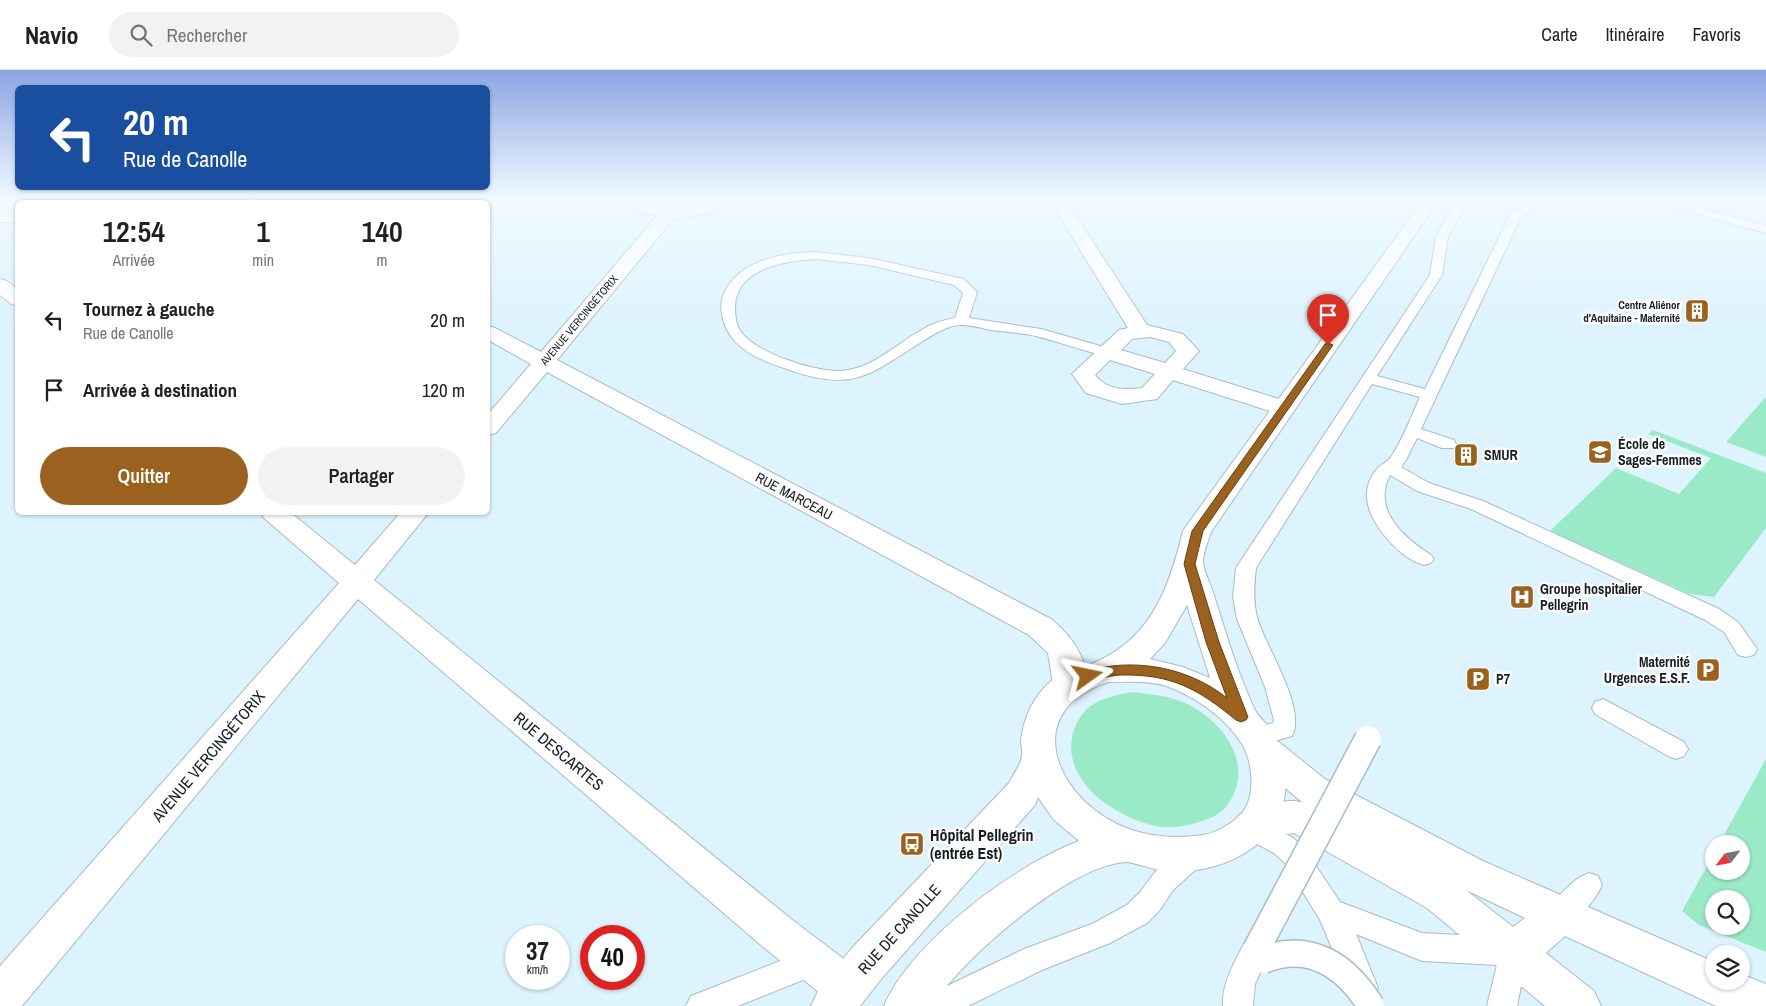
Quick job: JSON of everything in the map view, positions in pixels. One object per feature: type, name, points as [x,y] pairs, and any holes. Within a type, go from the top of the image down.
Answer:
[{"type":"street","name":"AVENUE VERCINGÉTORIX","points":[[490,426],[644,243]]},
{"type":"street","points":[[1085,243],[1141,332]]},
{"type":"street","points":[[1110,670],[1144,647],[1161,625],[1189,564],[1197,531],[1401,243]]},
{"type":"street","points":[[0,285],[15,298]]},
{"type":"street","points":[[1151,331],[1176,338],[1188,351],[1149,394],[1122,397],[1094,388],[1083,374],[1126,334],[1141,332],[1151,331]]},
{"type":"street","name":"RUE MARCEAU","points":[[490,333],[1040,627],[1059,642],[1068,659],[1069,685]]},
{"type":"street","points":[[1106,352],[1284,408]]},
{"type":"street","name":"RUE DESCARTES","points":[[277,515],[813,962],[840,997]]},
{"type":"street","name":"AVENUE VERCINGÉTORIX","points":[[0,999],[413,515]]},
{"type":"street","points":[[1189,564],[1213,642],[1270,777],[1266,805],[1251,828]]},
{"type":"street","points":[[1579,1006],[1441,895],[1298,817],[1280,819],[1251,828],[1227,846],[1195,854],[1159,854],[1124,846],[1093,830],[1066,809],[1048,784],[1039,758],[1038,729],[1049,704],[1069,685],[1088,676],[1110,670],[1144,670],[1179,678],[1212,694],[1312,790],[1469,873],[1765,1006]]},
{"type":"street","name":"RUE DE CANOLLE","points":[[840,997],[1022,794],[1039,758]]},
{"type":"street","points":[[906,1006],[938,964],[992,913],[1040,878],[1087,855],[1124,846]]},
{"type":"street","points":[[1514,952],[1561,915]]},
{"type":"lane","points":[[1253,734],[1284,729],[1285,720],[1276,687],[1247,619],[1243,596],[1246,568],[1436,275],[1441,243]]},
{"type":"lane","points":[[1424,559],[1392,534],[1379,513],[1375,502],[1376,488],[1382,473],[1398,460],[1503,243]]},
{"type":"lane","points":[[961,321],[965,305],[970,298],[970,292],[959,282],[849,257],[806,256],[781,259],[762,265],[736,284],[729,295],[732,326],[735,333],[743,341],[771,359],[812,372],[836,376],[868,371],[880,365],[936,326],[961,321],[1041,333],[1106,352]]},
{"type":"lane","points":[[1368,378],[1429,395]]},
{"type":"lane","points":[[1412,431],[1448,444]]},
{"type":"lane","points":[[1389,467],[1423,486],[1477,505],[1724,621],[1738,632],[1746,649]]},
{"type":"lane","points":[[1603,708],[1676,749]]},
{"type":"lane","points":[[1240,1006],[1238,992],[1249,966],[1368,739]]},
{"type":"lane","points":[[1251,828],[1283,845],[1296,856],[1330,911],[1346,944],[1370,1006]]},
{"type":"lane","points":[[936,1006],[1034,959],[1100,934],[1137,914],[1150,901],[1164,881],[1195,854]]},
{"type":"lane","points":[[1561,915],[1589,885]]},
{"type":"lane","points":[[1330,911],[1422,947],[1514,952],[1502,1006]]},
{"type":"lane","points":[[1240,1006],[1244,983],[1256,966],[1274,954],[1298,951],[1325,960],[1341,971],[1356,984],[1370,1006]]},
{"type":"lane","points":[[700,1006],[813,962]]},
{"type":"green space","points":[[1766,397],[1766,457],[1726,442]]},
{"type":"green space","points":[[1653,430],[1766,473],[1766,528],[1714,597],[1690,594],[1550,531],[1616,468],[1679,494],[1711,458],[1648,434]]},
{"type":"green space","points":[[1131,692],[1168,697],[1180,701],[1204,714],[1225,735],[1237,760],[1238,774],[1236,788],[1232,797],[1224,809],[1217,815],[1188,825],[1161,827],[1145,823],[1111,807],[1096,796],[1084,783],[1075,768],[1071,751],[1073,733],[1077,722],[1089,707],[1099,701]]},
{"type":"green space","points":[[1766,759],[1766,952],[1724,935],[1750,935],[1750,890],[1705,890],[1705,927],[1699,925],[1682,911],[1705,870],[1705,880],[1750,880],[1750,835],[1724,835]]},
{"type":"place","name":"Centre Aliénor d'Aquitaine - Maternité","points":[[1697,311]]},
{"type":"place","name":"École de Sages-Femmes","points":[[1600,452]]},
{"type":"place","name":"SMUR","points":[[1466,455]]},
{"type":"place","name":"Groupe hospitalier Pellegrin","points":[[1522,597]]},
{"type":"place","name":"Maternité Urgences E.S.F.","points":[[1708,670]]},
{"type":"place","name":"P7","points":[[1478,679]]},
{"type":"place","name":"Hôpital Pellegrin (entrée Est)","points":[[912,844]]},
{"type":"route","points":[[1088,676],[1110,670],[1144,670],[1179,678],[1212,694],[1241,717],[1213,642],[1189,564],[1197,531],[1328,345]]}]
